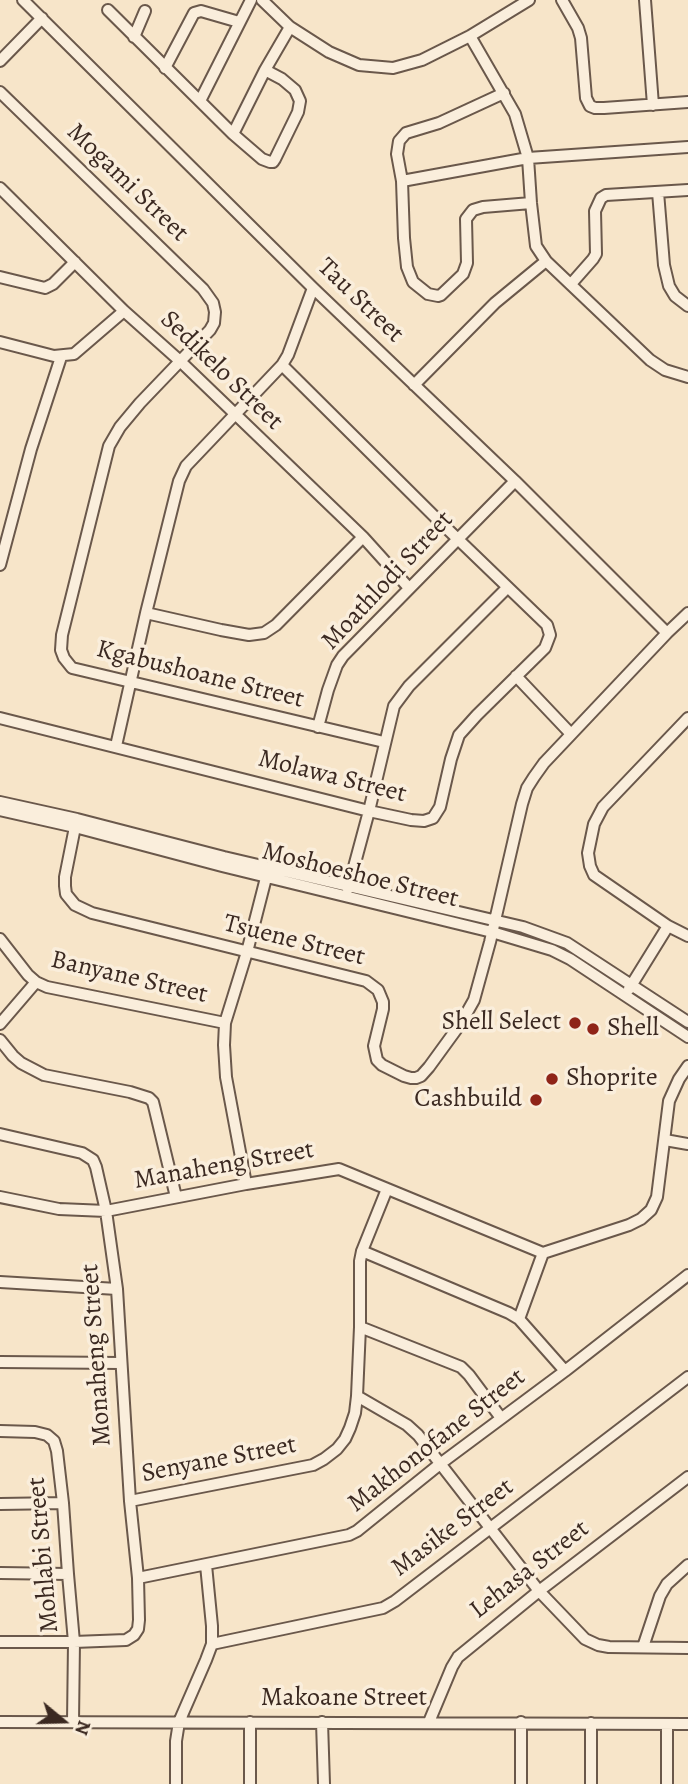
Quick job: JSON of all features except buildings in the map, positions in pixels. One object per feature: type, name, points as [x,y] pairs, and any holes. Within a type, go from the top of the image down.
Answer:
[{"type":"street","name":"Tau Street","points":[[23,0],[313,288],[515,481],[667,633]]},
{"type":"street","points":[[200,101],[251,0]]},
{"type":"street","points":[[262,0],[290,27],[329,52],[359,65],[393,68],[422,60],[470,36],[528,0]]},
{"type":"street","points":[[562,0],[578,27],[581,38],[586,98],[590,106],[604,108],[688,102]]},
{"type":"street","points":[[645,0],[653,105]]},
{"type":"street","points":[[108,10],[233,134],[262,159],[273,162],[298,112],[300,102],[295,90],[282,79],[265,71]]},
{"type":"street","points":[[134,37],[145,11]]},
{"type":"street","points":[[165,68],[194,13],[201,11],[239,22]]},
{"type":"street","points":[[0,61],[42,18]]},
{"type":"street","points":[[233,134],[290,27]]},
{"type":"street","points":[[470,36],[516,114],[528,158],[536,246],[546,261],[650,360],[665,370],[688,377]]},
{"type":"street","name":"Mogami Street","points":[[0,92],[203,289],[213,303],[215,312]]},
{"type":"street","points":[[504,93],[439,122],[406,133],[398,141],[407,267],[413,282],[434,296],[441,295],[463,274],[467,263],[466,219],[473,210],[531,203]]},
{"type":"street","points":[[402,181],[528,158],[688,147]]},
{"type":"street","name":"Sedikelo Street","points":[[0,188],[124,311],[180,361],[363,537],[410,588]]},
{"type":"street","points":[[571,284],[596,254],[595,211],[601,198],[606,195],[688,190]]},
{"type":"street","points":[[658,192],[668,286],[675,296],[688,306]]},
{"type":"street","points":[[414,385],[495,303],[546,261]]},
{"type":"street","points":[[0,277],[45,288],[54,284],[75,262]]},
{"type":"street","points":[[116,746],[179,481],[187,466],[282,365],[313,288]]},
{"type":"street","points":[[0,342],[61,357],[74,354],[124,311]]},
{"type":"street","name":"Kgabushoane Street","points":[[215,312],[210,330],[133,411],[109,446],[62,635],[61,650],[64,658],[72,668],[384,742]]},
{"type":"street","points":[[0,565],[31,449],[61,357]]},
{"type":"street","name":"Molawa Street","points":[[0,718],[369,811],[411,820],[424,821],[433,818],[440,807],[459,735],[545,648],[550,635],[547,625],[282,365]]},
{"type":"street","name":"Moathlodi Street","points":[[318,727],[328,690],[343,656],[515,481]]},
{"type":"street","points":[[146,613],[221,631],[264,634],[363,537]]},
{"type":"street","points":[[347,890],[394,706],[409,685],[507,588]]},
{"type":"street","name":"Tsuene Street","points":[[75,827],[65,886],[66,894],[75,905],[92,913],[366,981],[378,990],[383,1009],[374,1046],[377,1060],[404,1076],[416,1078],[429,1067],[474,1000],[527,788],[544,763],[688,612]]},
{"type":"street","points":[[516,676],[571,734]]},
{"type":"street","points":[[688,718],[603,807],[594,824],[588,853],[594,875],[668,926],[688,936]]},
{"type":"street","name":"Moshoeshoe Street","points":[[0,802],[268,872],[523,928],[567,943],[688,1022]]},
{"type":"street","name":"Moshoeshoe Street","points":[[0,810],[222,866],[268,872]]},
{"type":"street","name":"Banyane Street","points":[[246,1184],[226,1077],[225,1023],[268,872]]},
{"type":"street","name":"Moshoeshoe Street","points":[[347,890],[552,950],[570,959],[688,1037]]},
{"type":"street","points":[[625,996],[668,926]]},
{"type":"street","name":"Banyane Street","points":[[0,939],[36,982],[47,987],[225,1023]]},
{"type":"street","points":[[0,1024],[36,982]]},
{"type":"street","points":[[0,1040],[21,1063],[44,1075],[149,1098],[153,1102],[176,1197]]},
{"type":"street","points":[[519,1319],[542,1253],[629,1225],[646,1215],[655,1204],[666,1140],[669,1101],[688,1066]]},
{"type":"street","name":"Monaheng Street","points":[[0,1134],[89,1156],[96,1167],[106,1211],[117,1289],[139,1620],[138,1629],[126,1640],[74,1642]]},
{"type":"street","points":[[666,1140],[688,1144]]},
{"type":"street","name":"Manaheng Street","points":[[0,1197],[59,1209],[106,1211],[339,1169],[542,1253]]},
{"type":"street","name":"Senyane Street","points":[[130,1501],[313,1465],[337,1449],[345,1439],[355,1413],[360,1326],[359,1269],[362,1251],[387,1189]]},
{"type":"street","points":[[362,1251],[509,1313],[519,1319],[565,1371]]},
{"type":"street","name":"Makhonofane Street","points":[[138,1578],[349,1535],[686,1280]]},
{"type":"street","points":[[0,1282],[117,1289]]},
{"type":"street","points":[[360,1326],[461,1367],[501,1418]]},
{"type":"street","points":[[0,1362],[121,1363]]},
{"type":"street","name":"Masike Street","points":[[212,1644],[383,1608],[688,1377]]},
{"type":"street","points":[[357,1396],[407,1425],[418,1435],[539,1591],[585,1639],[609,1647],[688,1647]]},
{"type":"street","name":"Mohlabi Street","points":[[0,1431],[47,1435],[54,1441],[57,1451],[74,1642],[73,1722]]},
{"type":"street","name":"Lehasa Street","points":[[429,1722],[458,1657],[688,1477]]},
{"type":"street","points":[[0,1503],[63,1503]]},
{"type":"street","points":[[176,1784],[179,1722],[212,1644],[206,1565]]},
{"type":"street","points":[[643,1647],[660,1596],[667,1584],[688,1565]]},
{"type":"street","points":[[0,1573],[68,1574]]},
{"type":"street","points":[[0,1642],[74,1642]]},
{"type":"street","name":"Makoane Street","points":[[0,1722],[688,1724]]},
{"type":"street","points":[[250,1722],[250,1784]]},
{"type":"street","points":[[322,1722],[324,1784]]},
{"type":"street","points":[[521,1722],[521,1784]]},
{"type":"street","points":[[591,1723],[592,1784]]},
{"type":"street","points":[[667,1724],[667,1784]]},
{"type":"place","name":"Shell Select","points":[[575,1023]]},
{"type":"place","name":"Shell","points":[[593,1029]]},
{"type":"place","name":"Shoprite","points":[[552,1079]]},
{"type":"place","name":"Cashbuild","points":[[536,1100]]}]
